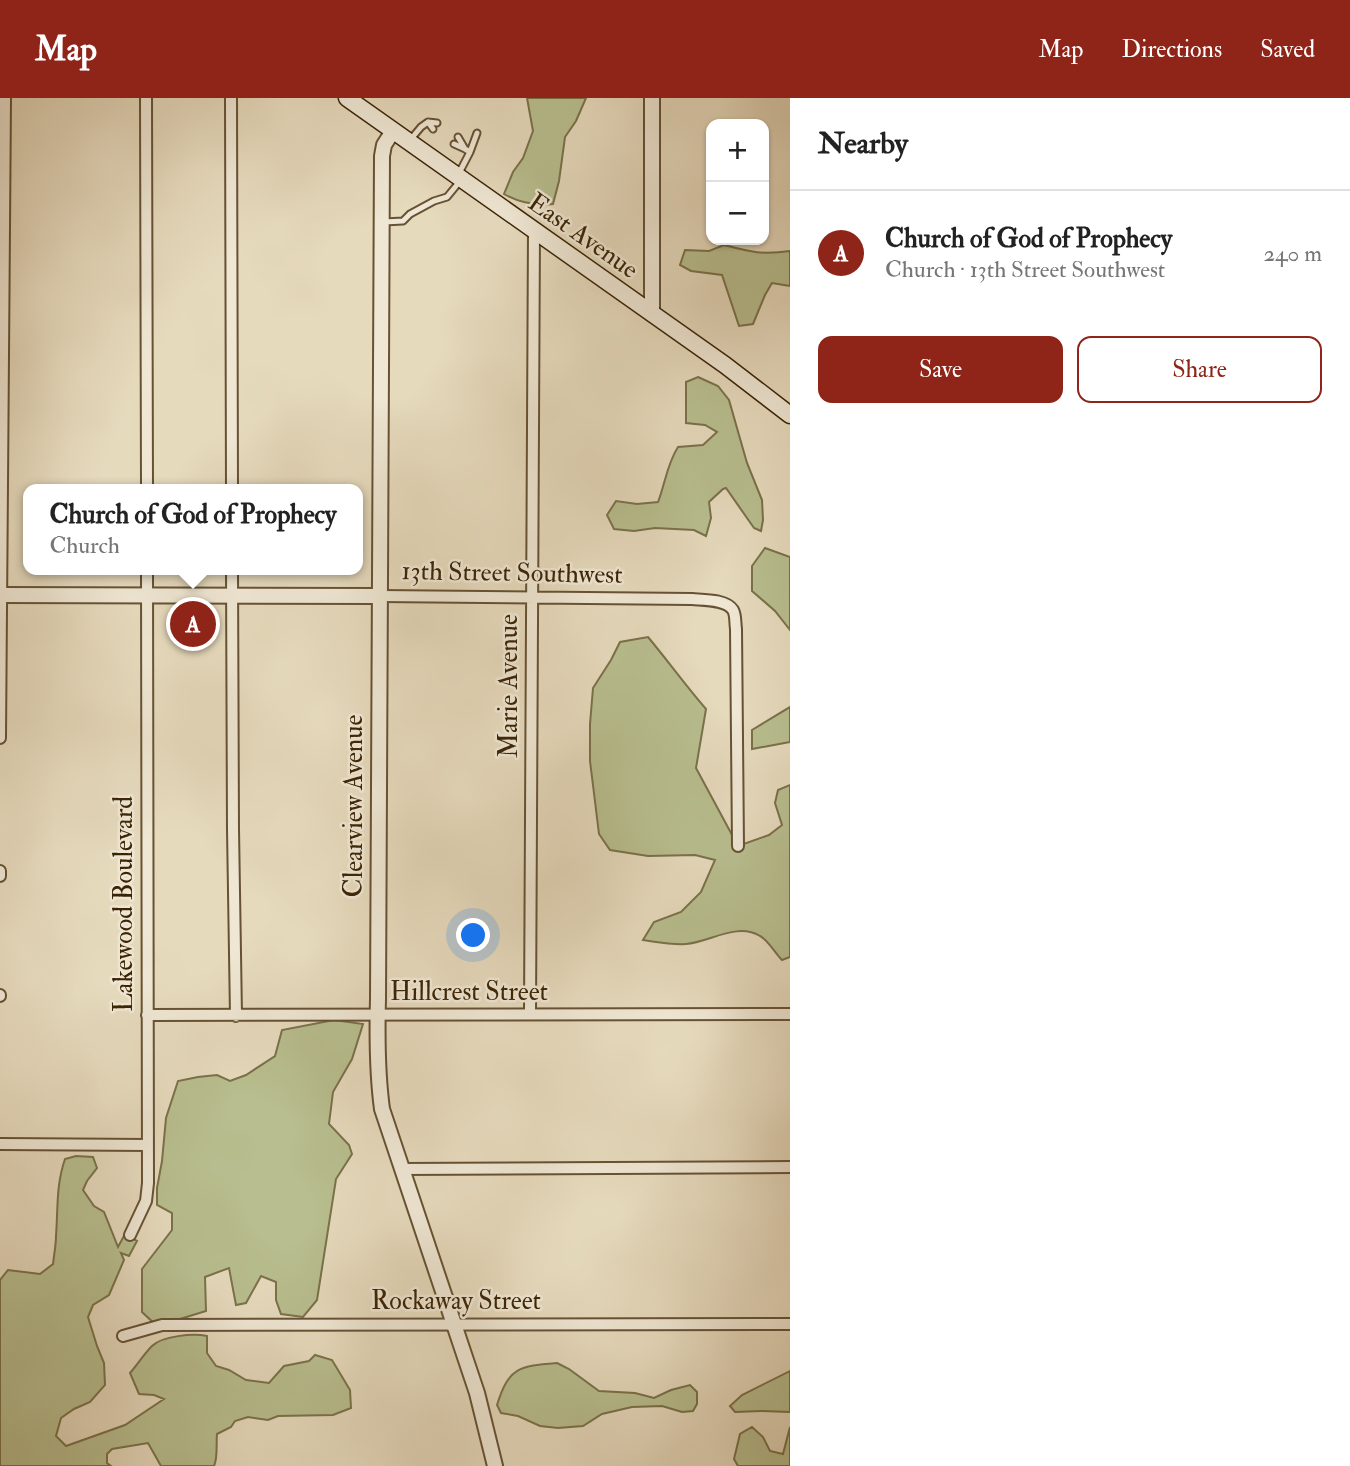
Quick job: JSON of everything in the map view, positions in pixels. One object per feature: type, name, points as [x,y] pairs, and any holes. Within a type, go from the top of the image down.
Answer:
[{"type":"main road","name":"East Avenue","points":[[355,100],[408,142],[725,365],[790,415]]},
{"type":"street","points":[[0,738],[5,98]]},
{"type":"street","points":[[146,98],[147,484]]},
{"type":"street","points":[[231,98],[232,484]]},
{"type":"street","points":[[652,98],[652,314]]},
{"type":"street","name":"Clearview Avenue","points":[[393,131],[382,150],[376,1032],[378,1080],[382,1109],[477,1393],[495,1466]]},
{"type":"street","name":"Marie Avenue","points":[[530,1014],[534,231]]},
{"type":"street","name":"Lakewood Boulevard","points":[[130,1234],[146,1201],[148,1183],[147,575]]},
{"type":"street","points":[[232,575],[236,1016]]},
{"type":"street","name":"13th Street Southwest","points":[[1,595],[692,599],[728,605],[734,614],[736,629],[738,846]]},
{"type":"street","points":[[0,871],[0,876]]},
{"type":"street","name":"Hillcrest Street","points":[[147,1015],[790,1014]]},
{"type":"street","points":[[0,1144],[148,1145]]},
{"type":"street","points":[[401,1169],[790,1167]]},
{"type":"street","name":"Rockaway Street","points":[[123,1336],[162,1325],[790,1324]]},
{"type":"lane","points":[[408,142],[428,122],[435,126]]},
{"type":"lane","points":[[381,222],[403,221],[410,214],[447,197],[460,178],[467,150],[477,133]]},
{"type":"lane","points":[[458,137],[467,150]]},
{"type":"lane","points":[[454,144],[467,150]]},
{"type":"green space","points":[[527,98],[586,98],[565,137],[553,204],[528,203],[504,194],[513,172],[523,158],[533,131]]},
{"type":"green space","points":[[724,245],[757,252],[790,251],[790,286],[772,283],[753,324],[739,326],[722,275],[691,271],[680,265],[685,250],[709,251]]},
{"type":"green space","points":[[698,377],[718,386],[729,400],[747,463],[762,500],[761,531],[754,528],[726,488],[709,502],[711,518],[706,536],[694,530],[614,529],[607,515],[616,501],[637,504],[658,502],[678,447],[703,445],[717,432],[705,425],[686,423],[686,382]]},
{"type":"green space","points":[[765,548],[790,557],[790,630],[775,611],[752,591],[752,566]]},
{"type":"green space","points":[[648,637],[706,709],[696,768],[738,846],[769,835],[782,825],[775,803],[778,790],[790,785],[790,957],[782,960],[763,938],[751,932],[733,932],[686,944],[643,940],[654,922],[681,912],[701,892],[715,860],[695,855],[648,856],[610,850],[599,834],[590,761],[593,688],[620,642]]},
{"type":"green space","points":[[790,707],[790,742],[752,749],[752,730]]},
{"type":"green space","points":[[334,1020],[363,1024],[352,1059],[333,1092],[329,1124],[349,1145],[352,1154],[336,1179],[317,1300],[303,1317],[281,1314],[276,1300],[276,1282],[261,1276],[246,1303],[236,1305],[229,1268],[205,1277],[206,1311],[157,1326],[142,1312],[142,1269],[172,1230],[172,1213],[157,1205],[157,1188],[166,1118],[178,1081],[217,1075],[230,1081],[246,1075],[275,1056],[282,1030]]},
{"type":"green space","points":[[76,1156],[93,1157],[97,1168],[83,1190],[94,1206],[104,1212],[118,1247],[125,1234],[137,1241],[129,1256],[121,1253],[124,1260],[109,1295],[93,1305],[88,1317],[104,1363],[105,1385],[90,1402],[61,1418],[56,1436],[66,1446],[125,1425],[164,1399],[139,1394],[130,1373],[152,1346],[178,1336],[207,1336],[207,1353],[216,1366],[246,1380],[269,1383],[284,1366],[309,1361],[315,1355],[332,1360],[350,1390],[351,1408],[333,1415],[278,1416],[268,1420],[248,1417],[235,1421],[231,1427],[217,1434],[214,1466],[161,1466],[148,1443],[112,1449],[107,1454],[107,1463],[111,1466],[0,1466],[0,1280],[8,1270],[40,1274],[53,1264],[60,1178],[65,1159]]},
{"type":"green space","points":[[557,1363],[599,1391],[635,1393],[654,1398],[690,1385],[697,1392],[697,1404],[693,1411],[682,1412],[662,1406],[632,1407],[602,1414],[583,1426],[558,1428],[540,1426],[518,1416],[501,1413],[497,1405],[511,1376],[533,1365]]},
{"type":"green space","points":[[790,1371],[790,1412],[735,1412],[730,1406],[742,1395]]},
{"type":"green space","points":[[752,1427],[763,1437],[770,1451],[783,1454],[790,1427],[790,1466],[738,1466],[734,1459],[740,1434]]},
{"type":"place","name":"Church of God of Prophecy","points":[[193,624]]}]
